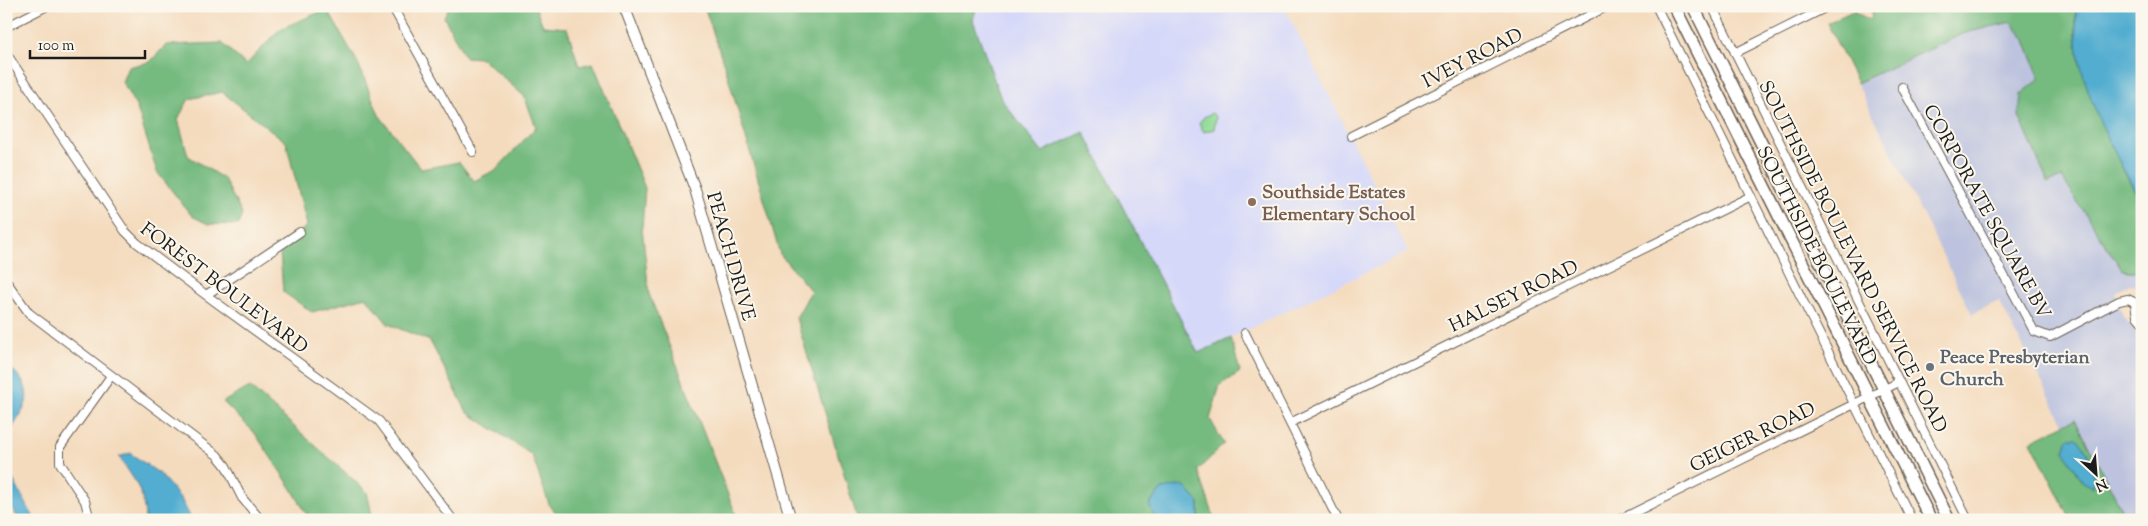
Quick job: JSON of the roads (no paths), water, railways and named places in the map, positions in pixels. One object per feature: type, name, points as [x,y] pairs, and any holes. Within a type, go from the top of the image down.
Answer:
[{"type":"highway","name":"SOUTHSIDE BOULEVARD","points":[[1674,6],[1931,520]]},
{"type":"highway","name":"SOUTHSIDE BOULEVARD","points":[[1693,6],[1949,520]]},
{"type":"main road","name":"PEACH DRIVE","points":[[624,6],[695,189],[791,520]]},
{"type":"street","points":[[6,27],[47,6]]},
{"type":"street","points":[[392,6],[474,152]]},
{"type":"street","name":"IVEY ROAD","points":[[1350,136],[1608,6]]},
{"type":"street","points":[[1656,6],[1912,520]]},
{"type":"street","name":"SOUTHSIDE BOULEVARD SERVICE ROAD","points":[[1712,6],[1968,520]]},
{"type":"street","points":[[1735,53],[1829,6]]},
{"type":"street","name":"FOREST BOULEVARD","points":[[6,53],[126,231],[137,243],[379,421],[453,520]]},
{"type":"street","name":"CORPORATE SQUARE BV","points":[[1902,87],[2034,331],[2050,337],[2119,301],[2128,300],[2138,305]]},
{"type":"street","name":"HALSEY ROAD","points":[[1290,424],[1751,196]]},
{"type":"street","points":[[206,295],[300,232]]},
{"type":"street","points":[[6,281],[29,313],[216,454],[226,466],[242,498],[260,520]]},
{"type":"street","points":[[2138,305],[2137,316],[2142,322]]},
{"type":"street","points":[[1245,333],[1338,520]]},
{"type":"street","points":[[90,520],[85,502],[60,463],[60,447],[111,376]]},
{"type":"street","name":"GEIGER ROAD","points":[[1619,520],[1899,382]]},
{"type":"water","points":[[2076,6],[2142,6],[2142,203],[2106,135],[2091,99],[2080,63],[2076,28]]},
{"type":"water","points":[[6,366],[20,378],[27,395],[24,408],[6,443]]},
{"type":"water","points":[[2068,438],[2077,438],[2086,449],[2092,467],[2093,487],[2083,482],[2064,451]]},
{"type":"water","points":[[130,453],[160,474],[181,499],[192,520],[145,520],[141,493],[119,457]]},
{"type":"water","points":[[6,467],[33,516],[33,520],[19,520],[6,498]]},
{"type":"water","points":[[1183,485],[1199,503],[1199,520],[1156,520],[1149,505],[1162,489]]},
{"type":"place","name":"Southside Estates Elementary School","points":[[1252,202]]},
{"type":"place","name":"Peace Presbyterian Church","points":[[1930,367]]}]
